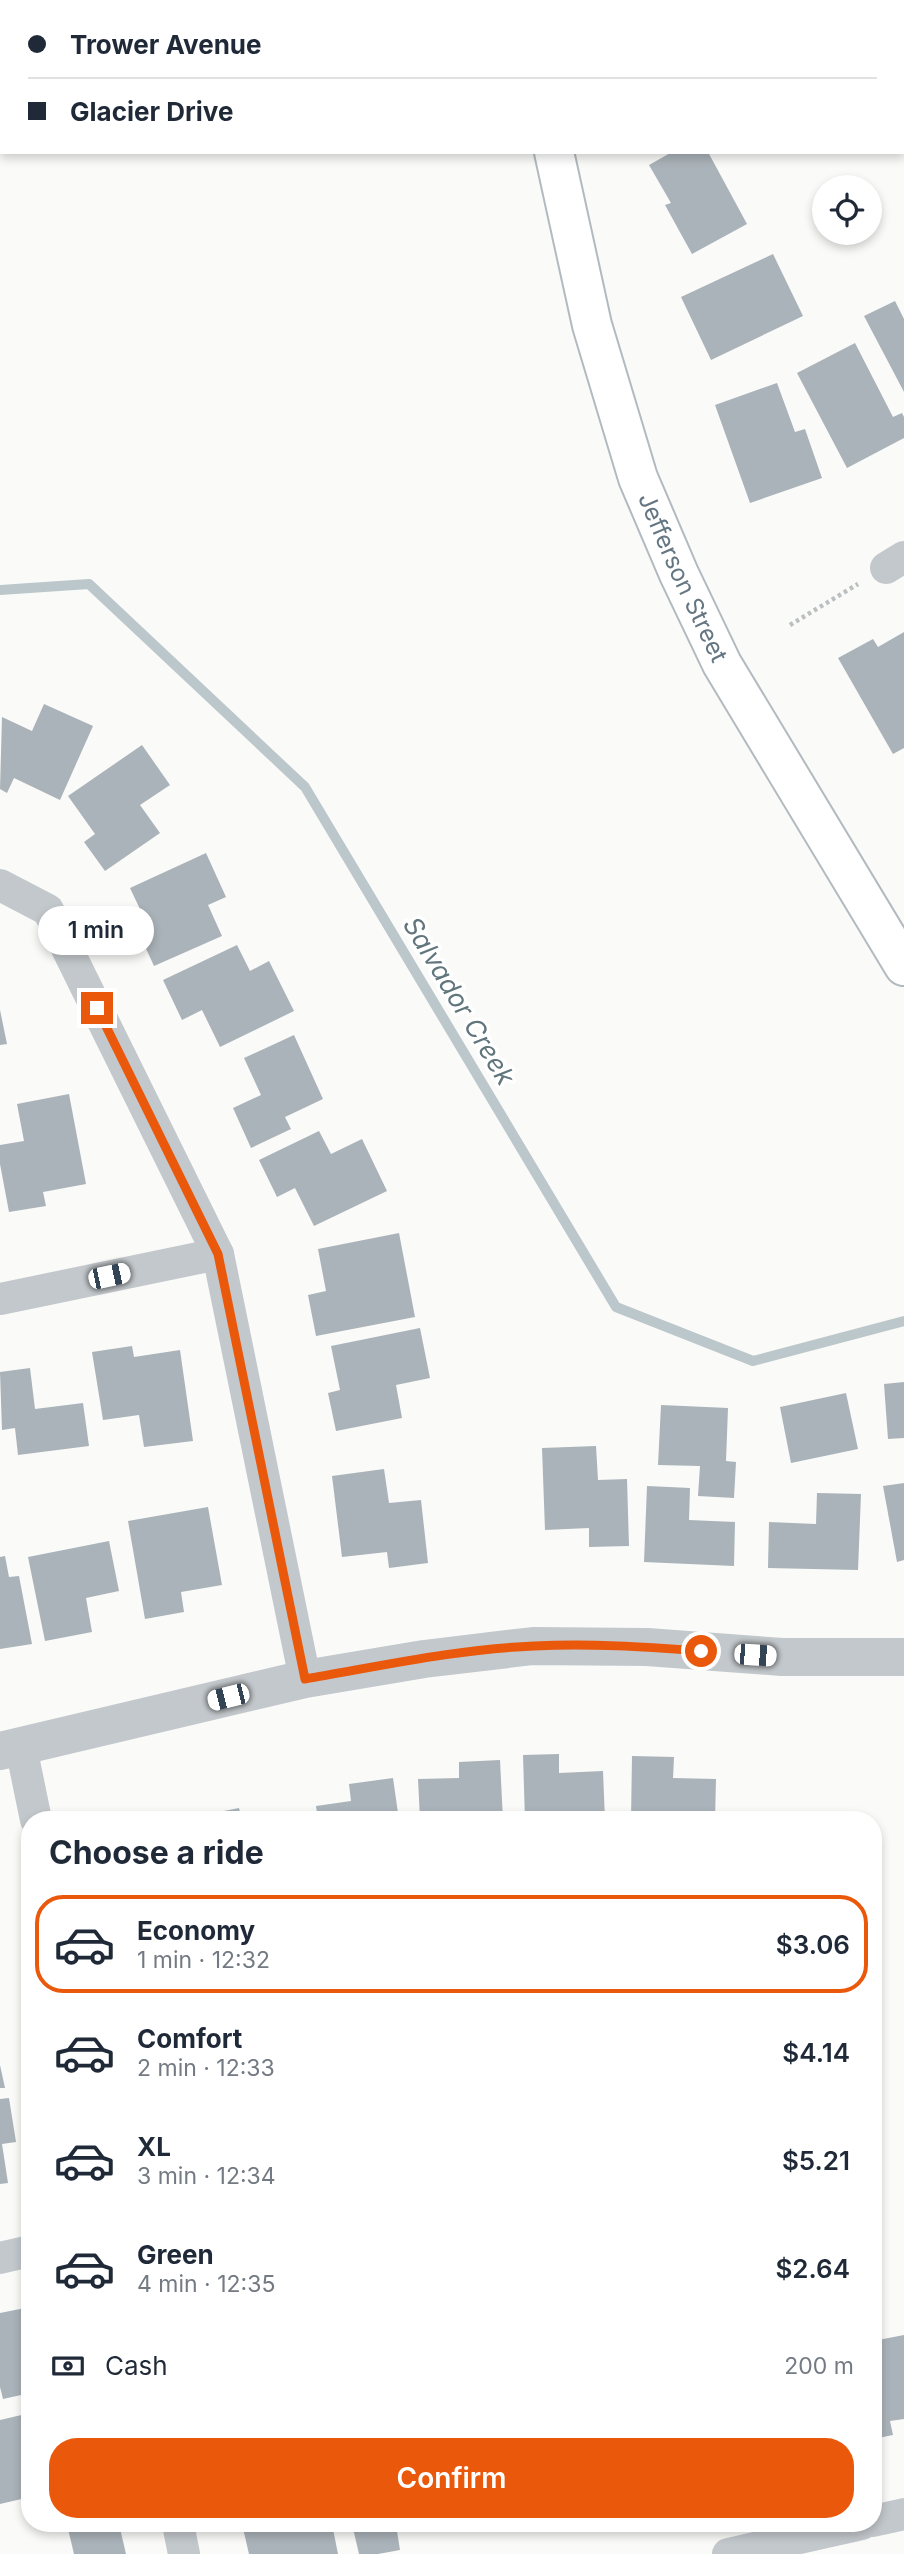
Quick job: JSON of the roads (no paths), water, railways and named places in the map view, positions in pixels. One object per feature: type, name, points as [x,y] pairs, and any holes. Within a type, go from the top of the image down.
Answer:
[{"type":"main road","name":"Jefferson Street","points":[[554,154],[596,338],[638,478],[674,562],[722,664],[904,966]]},
{"type":"street","points":[[0,885],[48,910],[218,1254],[305,1679]]},
{"type":"street","points":[[0,1299],[218,1254]]},
{"type":"street","points":[[33,1811],[10,1749],[305,1679],[424,1658],[533,1646],[647,1647],[782,1657],[904,1657]]},
{"type":"street","points":[[0,2258],[21,2253]]},
{"type":"street","points":[[882,2519],[904,2514]]},
{"type":"street","points":[[180,2532],[184,2554]]},
{"type":"street","points":[[728,2554],[826,2532]]},
{"type":"waterway","name":"Salvador Creek","points":[[0,590],[89,584],[305,787],[616,1307],[753,1361],[904,1321]]}]
